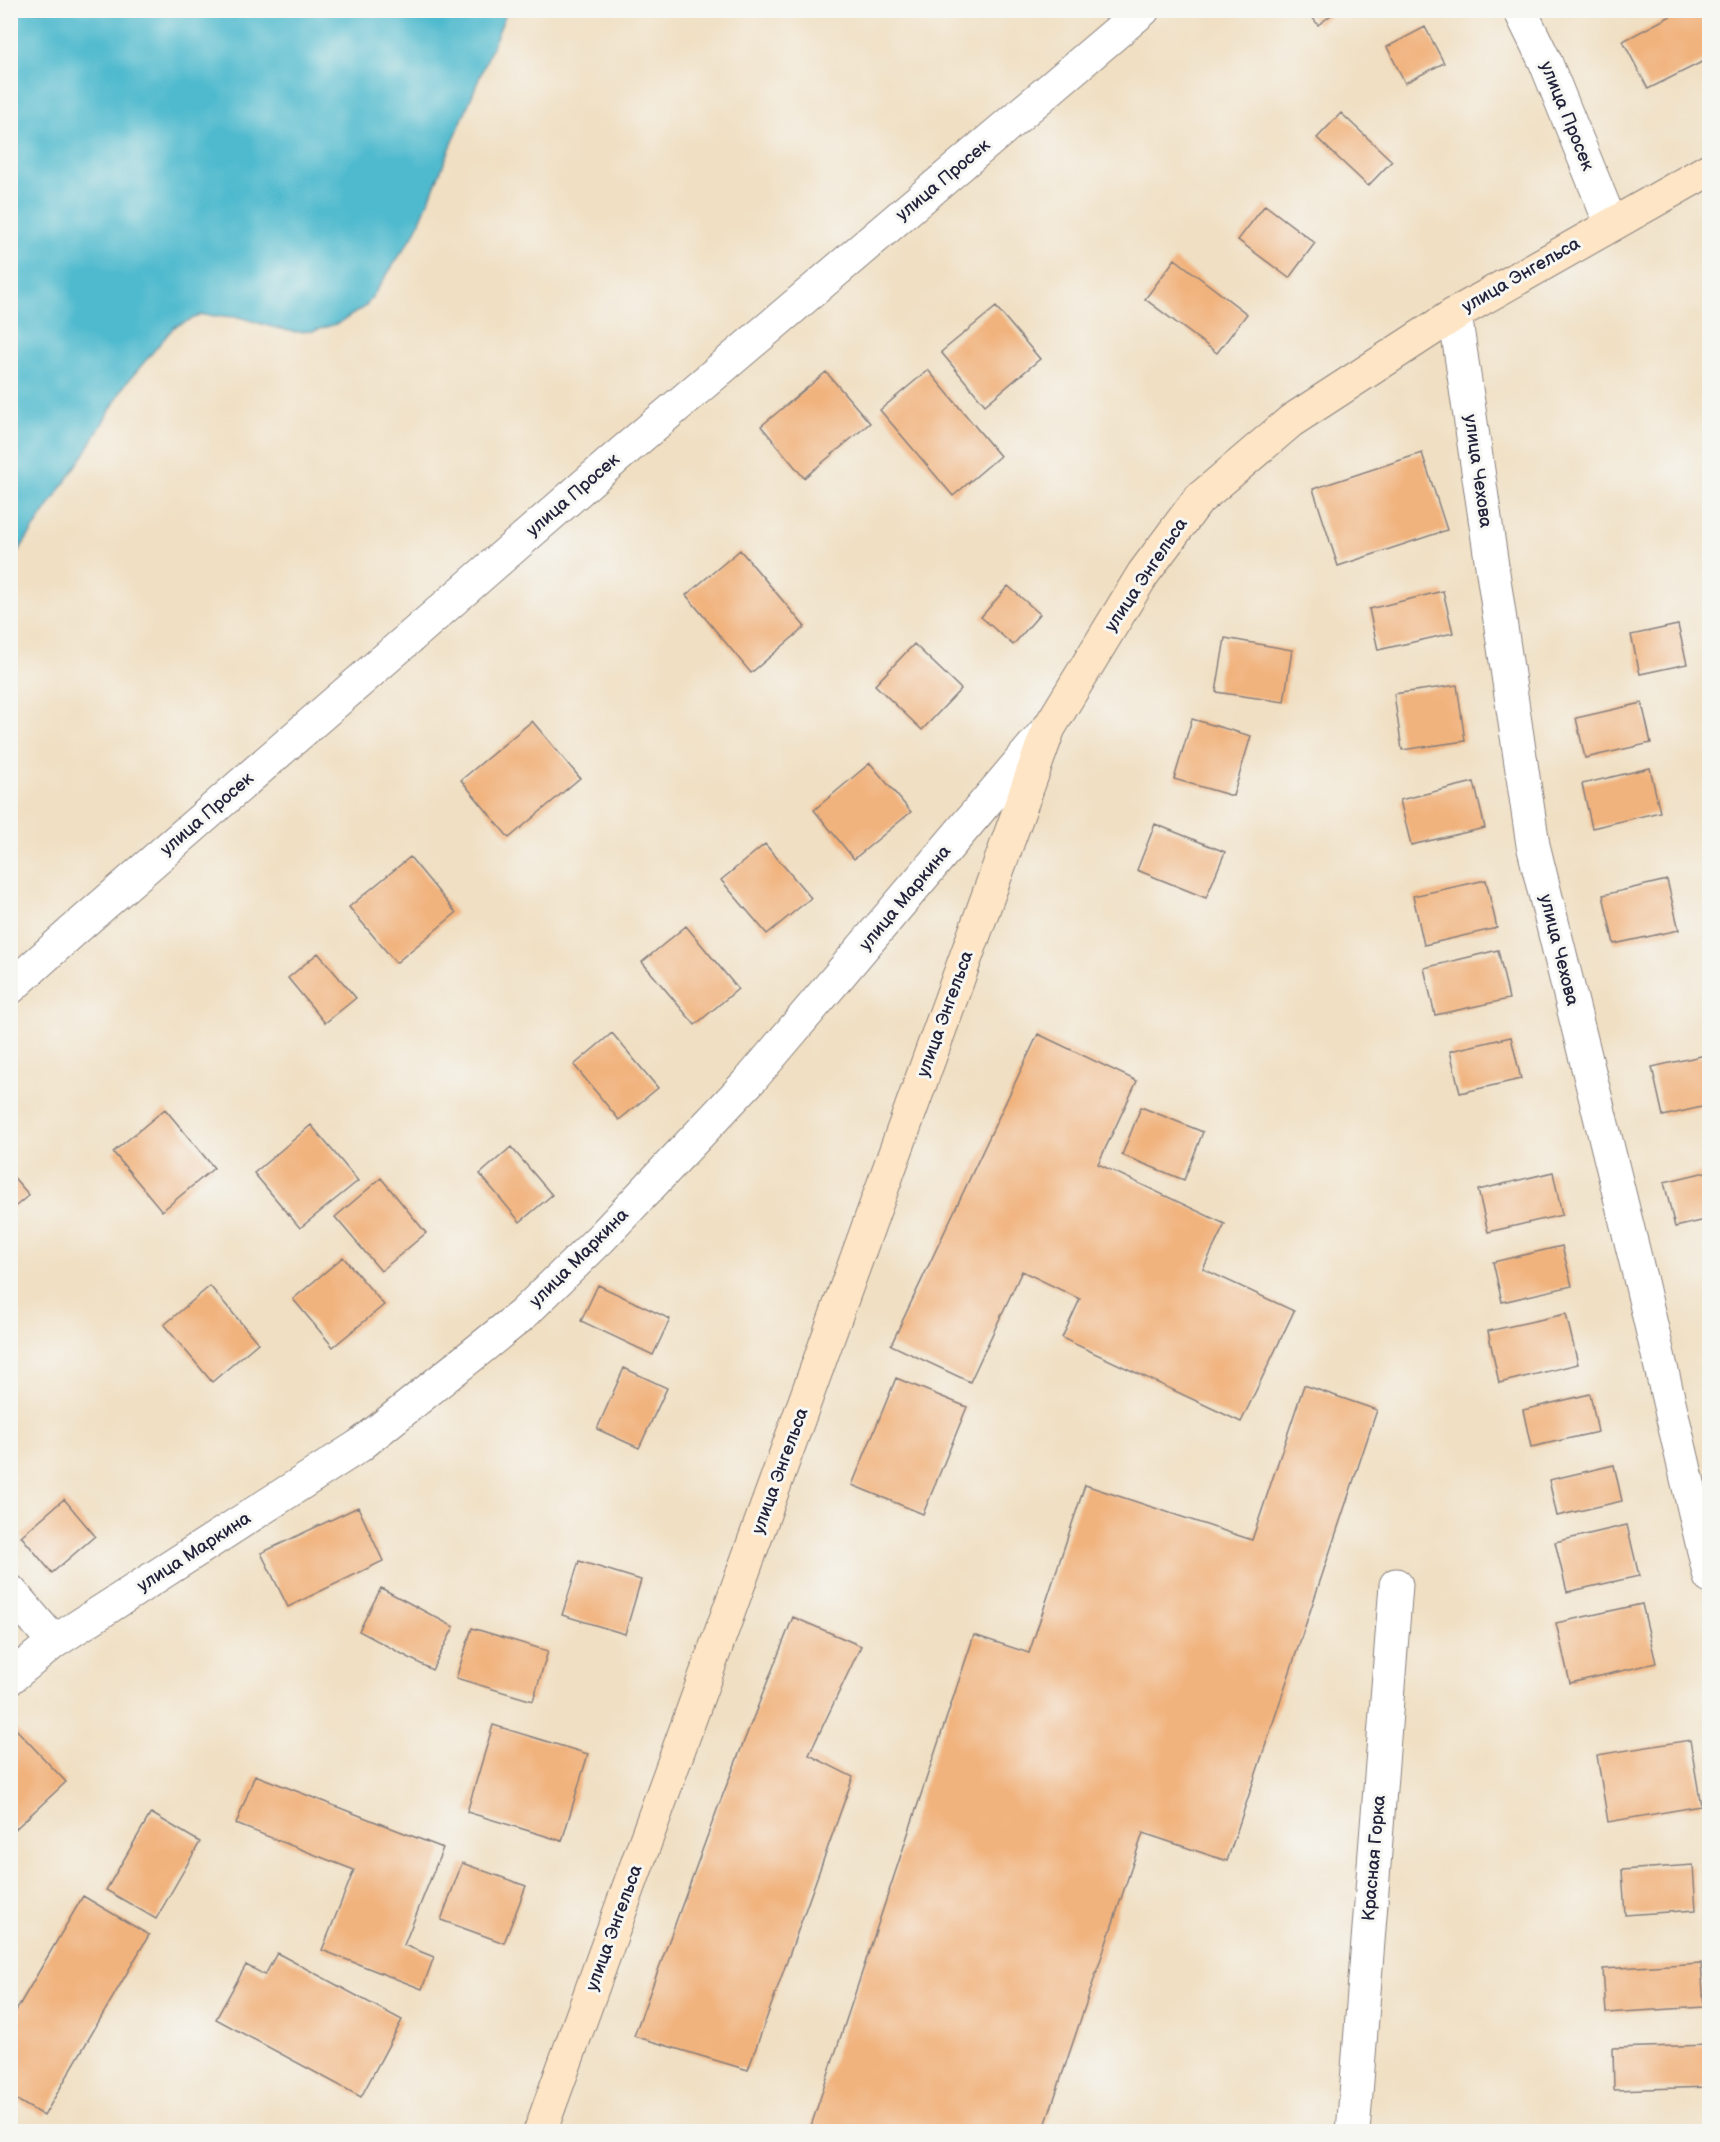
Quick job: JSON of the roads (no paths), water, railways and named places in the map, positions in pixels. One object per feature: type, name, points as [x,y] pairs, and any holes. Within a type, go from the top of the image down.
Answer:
[{"type":"main road","name":"улица Энгельса","points":[[540,2132],[1049,728],[1143,574],[1198,500],[1291,421],[1455,314],[1710,168]]},
{"type":"street","name":"улица Просек","points":[[10,988],[616,457],[1143,10]]},
{"type":"street","name":"улица Просек","points":[[1520,10],[1545,61],[1611,224]]},
{"type":"street","name":"улица Чехова","points":[[1455,314],[1533,845],[1641,1282],[1710,1577]]},
{"type":"street","name":"улица Маркина","points":[[10,1678],[54,1642],[358,1446],[522,1315],[601,1238],[753,1077],[1049,728]]},
{"type":"street","name":"Красная Горка","points":[[1353,2132],[1396,1585]]},
{"type":"street","points":[[10,1591],[54,1642]]},
{"type":"water","points":[[11,10],[507,11],[416,231],[366,306],[339,323],[313,331],[294,332],[239,317],[201,315],[174,327],[124,386],[85,453],[11,562]]}]
